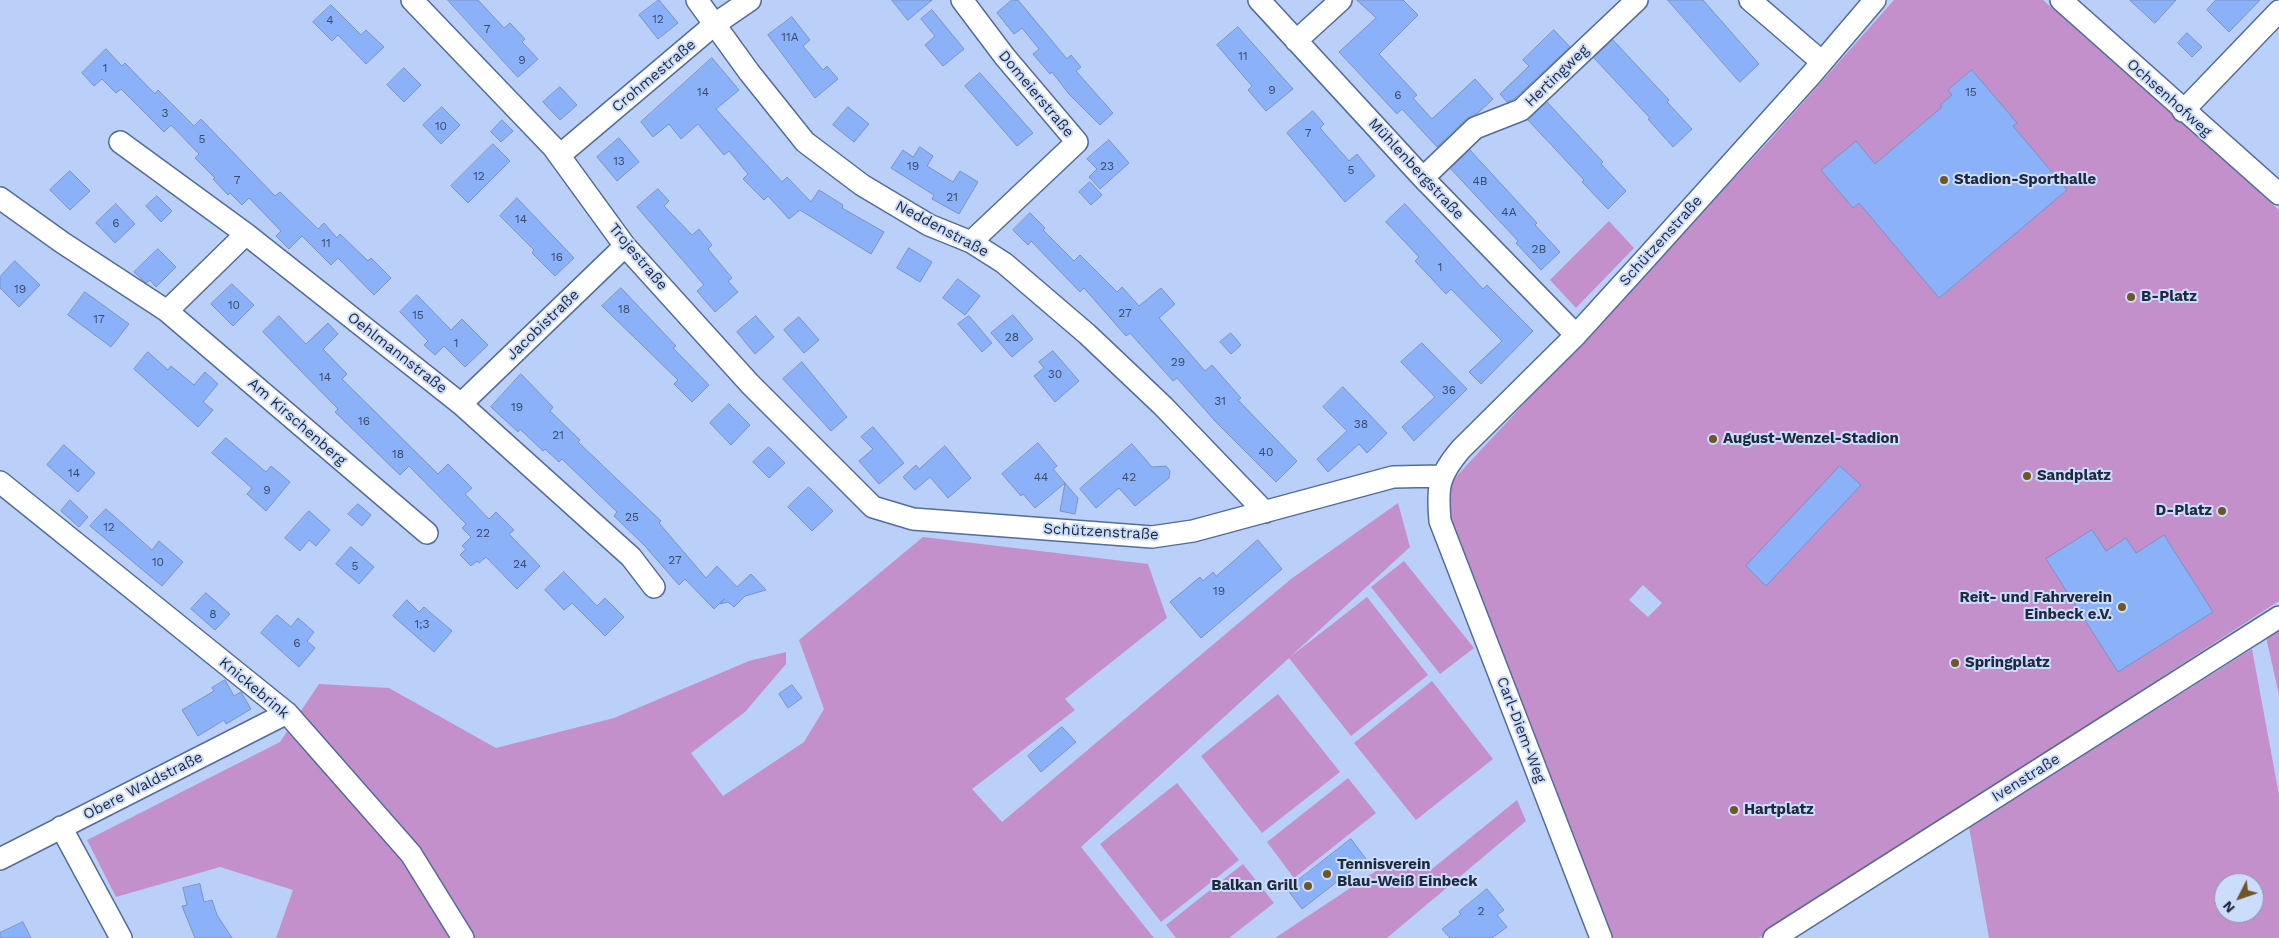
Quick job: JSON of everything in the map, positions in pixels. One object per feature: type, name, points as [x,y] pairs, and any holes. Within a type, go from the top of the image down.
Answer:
[{"type":"street","name":"Trojestraße","points":[[412,0],[560,155],[625,246],[750,384],[873,506]]},
{"type":"street","name":"Neddenstraße","points":[[697,0],[749,72],[805,142],[862,185],[929,225],[971,242],[1004,264],[1087,334],[1164,406],[1265,512]]},
{"type":"street","name":"Crohmestraße","points":[[560,155],[715,24],[750,0]]},
{"type":"street","name":"Domeierstraße","points":[[962,0],[1005,57],[1078,142],[971,242]]},
{"type":"street","name":"Mühlenbergstraße","points":[[1259,0],[1423,178],[1576,335]]},
{"type":"street","points":[[1296,41],[1341,0]]},
{"type":"street","name":"Hertingweg","points":[[1423,178],[1475,128],[1521,110],[1637,0]]},
{"type":"street","points":[[1750,0],[1822,62]]},
{"type":"street","name":"Schützenstraße","points":[[1440,522],[1437,492],[1442,476],[1451,460],[1576,335],[1822,62],[1875,0]]},
{"type":"street","name":"Ochsenhofweg","points":[[2061,0],[2183,111],[2279,194]]},
{"type":"street","points":[[2183,111],[2279,10]]},
{"type":"street","name":"Oehlmannstraße","points":[[120,142],[246,234],[461,404],[631,557],[654,586]]},
{"type":"street","name":"Am Kirschenberg","points":[[0,198],[63,243],[167,311],[427,533]]},
{"type":"street","points":[[167,311],[246,234]]},
{"type":"street","name":"Jacobistraße","points":[[461,404],[625,246]]},
{"type":"street","name":"Schützenstraße","points":[[873,506],[914,518],[1152,537],[1193,531],[1392,477],[1442,476]]},
{"type":"street","name":"Knickebrink","points":[[0,482],[287,714],[411,854],[463,938]]},
{"type":"street","name":"Carl-Diem-Weg","points":[[1440,522],[1596,937]]},
{"type":"street","name":"Ivenstraße","points":[[1774,938],[2279,618]]},
{"type":"street","name":"Obere Waldstraße","points":[[0,859],[287,714]]},
{"type":"street","points":[[61,828],[121,938]]},
{"type":"shaded area","points":[[1894,0],[2043,0],[2279,210],[2279,601],[1759,938],[1606,938],[1448,513],[1451,482],[1768,142]],"holes":[[[1643,585],[1662,603],[1648,617],[1629,600]]]},
{"type":"shaded area","points":[[1609,221],[1634,248],[1576,308],[1550,280]]},
{"type":"shaded area","points":[[1398,503],[1410,547],[1290,657],[1367,597],[1428,675],[1351,736],[1289,658],[1081,847],[1154,938],[276,938],[293,890],[220,867],[116,897],[87,840],[280,742],[319,684],[389,688],[496,748],[614,718],[749,661],[786,652],[786,664],[745,712],[691,753],[723,796],[804,742],[824,709],[799,640],[923,537],[1148,564],[1167,618],[1065,699],[1075,710],[972,789],[1002,822],[1291,579]]},
{"type":"shaded area","points":[[1404,561],[1474,648],[1440,674],[1371,587]]},
{"type":"shaded area","points":[[2279,629],[2279,695],[2266,637]]},
{"type":"shaded area","points":[[2252,649],[2279,795],[2279,938],[1989,938],[1969,827]]},
{"type":"shaded area","points":[[1432,681],[1493,759],[1416,820],[1354,743]]},
{"type":"shaded area","points":[[1278,694],[1340,772],[1262,833],[1201,756]]},
{"type":"shaded area","points":[[1348,778],[1376,813],[1294,878],[1267,842]]},
{"type":"shaded area","points":[[1177,783],[1239,860],[1161,922],[1100,844]]},
{"type":"shaded area","points":[[1517,800],[1526,821],[1387,938],[1275,938],[1379,869],[1432,869]]},
{"type":"shaded area","points":[[1243,864],[1274,903],[1229,938],[1176,938],[1166,925]]},
{"type":"building","points":[[448,0],[478,0],[504,28],[510,23],[525,39],[522,42],[538,59],[518,77]]},
{"type":"building","points":[[659,0],[678,23],[658,39],[639,15]]},
{"type":"building","points":[[892,0],[932,0],[908,20]]},
{"type":"building","points":[[1012,0],[1018,0],[1067,59],[1071,55],[1081,67],[1076,71],[1113,113],[1100,125],[1033,54],[1039,49],[1022,28],[1014,34],[997,13]]},
{"type":"building","points":[[1357,0],[1403,0],[1418,15],[1379,54],[1417,95],[1413,98],[1432,119],[1475,79],[1493,99],[1478,113],[1466,119],[1437,147],[1402,109],[1397,114],[1339,52],[1376,18]]},
{"type":"building","points":[[1668,0],[1703,0],[1759,64],[1740,82]]},
{"type":"building","points":[[2130,0],[2176,0],[2155,23]]},
{"type":"building","points":[[2216,0],[2260,0],[2229,32],[2207,10]]},
{"type":"building","points":[[331,5],[361,35],[366,30],[384,47],[366,64],[338,35],[332,41],[313,22]]},
{"type":"building","points":[[932,10],[964,49],[943,66],[925,45],[935,36],[921,19]]},
{"type":"building","points":[[792,17],[810,40],[803,46],[823,70],[827,66],[838,79],[815,98],[768,35]]},
{"type":"building","points":[[1238,27],[1293,89],[1266,111],[1248,90],[1252,86],[1217,45]]},
{"type":"building","points":[[1554,30],[1570,47],[1514,99],[1507,102],[1500,94],[1529,66],[1523,60]]},
{"type":"building","points":[[2187,33],[2202,47],[2192,57],[2178,43]]},
{"type":"building","points":[[1613,40],[1669,100],[1667,102],[1692,129],[1673,147],[1648,119],[1650,118],[1594,58]]},
{"type":"building","points":[[106,49],[122,66],[125,63],[155,94],[158,90],[194,126],[201,119],[275,196],[280,192],[318,229],[324,223],[337,238],[340,234],[368,261],[371,258],[391,278],[374,295],[338,258],[331,265],[302,236],[289,249],[276,236],[281,231],[249,198],[242,205],[230,193],[228,195],[213,179],[215,178],[195,158],[199,154],[171,125],[164,132],[121,89],[116,93],[102,79],[94,86],[82,73]]},
{"type":"building","points":[[712,58],[739,90],[716,109],[782,182],[787,177],[811,202],[819,190],[843,205],[842,208],[884,232],[871,254],[800,210],[789,219],[768,196],[764,200],[743,179],[748,174],[729,151],[724,155],[698,124],[681,139],[669,124],[653,137],[641,122]]},
{"type":"building","points":[[404,68],[421,85],[404,102],[387,85]]},
{"type":"building","name":"Stadion-Sporthalle","points":[[1972,70],[2017,123],[2013,126],[2067,190],[1939,298],[1859,203],[1853,208],[1821,170],[1856,141],[1875,164],[1942,107],[1940,105],[1952,95],[1948,90]]},
{"type":"building","points":[[980,73],[1033,133],[1017,146],[965,86]]},
{"type":"building","points":[[560,87],[577,105],[560,120],[543,102]]},
{"type":"building","points":[[1547,102],[1603,162],[1601,164],[1626,191],[1608,209],[1582,182],[1584,180],[1528,120]]},
{"type":"building","points":[[442,107],[460,125],[441,144],[423,125]]},
{"type":"building","points":[[848,107],[869,124],[854,142],[833,125]]},
{"type":"building","points":[[1313,111],[1324,124],[1320,128],[1349,161],[1357,154],[1375,176],[1345,202],[1287,133]]},
{"type":"building","points":[[502,120],[513,131],[501,142],[491,132]]},
{"type":"building","points":[[619,138],[639,162],[617,181],[597,157]]},
{"type":"building","points":[[1109,140],[1129,163],[1100,189],[1089,177],[1097,169],[1087,159]]},
{"type":"building","points":[[493,144],[510,161],[468,203],[451,186]]},
{"type":"building","points":[[920,147],[933,156],[927,166],[953,182],[960,171],[978,182],[959,214],[932,199],[934,195],[891,168],[903,150],[913,157]]},
{"type":"building","points":[[1470,150],[1537,223],[1535,225],[1560,252],[1541,270],[1516,243],[1518,241],[1451,169]]},
{"type":"building","points":[[70,171],[90,191],[70,210],[50,190]]},
{"type":"building","points":[[1090,182],[1102,195],[1091,205],[1079,192]]},
{"type":"building","points":[[658,189],[669,201],[664,206],[692,235],[699,229],[712,245],[708,249],[732,278],[728,281],[738,292],[715,312],[697,291],[704,285],[637,207]]},
{"type":"building","points":[[157,196],[172,211],[161,222],[146,206]]},
{"type":"building","points":[[517,198],[574,258],[555,276],[532,253],[534,250],[500,216]]},
{"type":"building","points":[[116,204],[135,224],[115,243],[96,223]]},
{"type":"building","points":[[1405,204],[1483,289],[1487,285],[1533,331],[1481,384],[1469,372],[1502,341],[1451,289],[1446,294],[1415,261],[1419,257],[1386,222]]},
{"type":"building","points":[[1030,213],[1045,228],[1043,230],[1074,261],[1080,255],[1117,292],[1122,287],[1139,306],[1161,288],[1175,304],[1159,318],[1205,371],[1212,365],[1241,398],[1238,400],[1297,461],[1276,482],[1215,421],[1177,378],[1173,381],[1130,333],[1126,336],[1084,288],[1080,292],[1031,241],[1028,245],[1013,230]]},
{"type":"building","points":[[909,248],[932,262],[920,282],[897,268]]},
{"type":"building","points":[[158,249],[176,267],[156,287],[150,280],[146,283],[134,272]]},
{"type":"building","points":[[15,261],[40,285],[19,307],[0,288],[0,277]]},
{"type":"building","points":[[958,279],[980,296],[965,315],[943,298]]},
{"type":"building","points":[[232,284],[254,305],[233,326],[211,304]]},
{"type":"building","points":[[621,288],[676,346],[673,348],[709,385],[692,402],[674,384],[678,380],[602,306]]},
{"type":"building","points":[[85,292],[129,324],[111,347],[68,315]]},
{"type":"building","points":[[417,295],[451,330],[462,319],[488,345],[465,367],[444,346],[435,355],[424,345],[428,341],[400,312]]},
{"type":"building","points":[[1013,315],[1033,339],[1012,357],[991,333]]},
{"type":"building","points":[[279,316],[306,344],[328,323],[338,334],[323,349],[347,374],[342,379],[438,474],[448,464],[472,488],[465,494],[489,519],[496,512],[514,530],[509,534],[540,566],[517,589],[486,557],[479,563],[477,561],[471,566],[460,555],[466,549],[462,546],[471,537],[462,528],[466,524],[409,466],[400,475],[335,412],[338,409],[263,332]]},
{"type":"building","points":[[756,316],[774,337],[755,354],[737,332]]},
{"type":"building","points":[[969,316],[992,343],[982,352],[958,324]]},
{"type":"building","points":[[799,317],[819,340],[804,353],[784,330]]},
{"type":"building","points":[[1231,333],[1241,345],[1231,354],[1220,342]]},
{"type":"building","points":[[1422,343],[1467,389],[1414,441],[1402,427],[1435,397],[1401,362]]},
{"type":"building","points":[[1053,351],[1079,381],[1055,402],[1034,376],[1044,368],[1039,362]]},
{"type":"building","points":[[148,352],[168,370],[171,366],[194,385],[205,372],[218,384],[203,402],[213,410],[198,427],[134,369]]},
{"type":"building","points":[[802,362],[847,417],[831,431],[783,379]]},
{"type":"building","points":[[521,374],[553,407],[550,411],[580,440],[578,442],[661,521],[659,523],[706,578],[717,566],[737,587],[751,574],[766,590],[745,596],[734,607],[728,602],[720,604],[725,598],[714,609],[685,579],[679,585],[644,545],[614,516],[617,512],[562,459],[559,462],[545,449],[543,451],[520,429],[518,432],[491,407]]},
{"type":"building","points":[[1343,387],[1387,433],[1367,453],[1359,444],[1328,472],[1317,459],[1347,431],[1323,407]]},
{"type":"building","points":[[729,404],[750,425],[731,445],[710,423]]},
{"type":"building","points":[[873,427],[904,463],[879,484],[859,461],[873,449],[861,437]]},
{"type":"building","points":[[226,438],[266,472],[271,466],[290,482],[266,511],[247,494],[252,488],[212,453]]},
{"type":"building","points":[[1038,443],[1057,466],[1053,469],[1078,498],[1075,514],[1060,511],[1065,483],[1035,508],[1023,494],[1021,496],[1002,474]]},
{"type":"building","points":[[1132,444],[1152,467],[1166,466],[1170,471],[1169,478],[1135,506],[1119,488],[1096,508],[1080,489]]},
{"type":"building","points":[[64,445],[95,473],[78,492],[47,465]]},
{"type":"building","points":[[945,446],[971,478],[948,498],[930,477],[915,490],[903,477],[916,465],[919,469]]},
{"type":"building","points":[[769,447],[785,463],[769,478],[753,462]]},
{"type":"building","points":[[1840,466],[1861,485],[1766,586],[1746,566]]},
{"type":"building","points":[[809,487],[833,511],[812,531],[788,507]]},
{"type":"building","points":[[70,500],[88,517],[79,527],[61,511]]},
{"type":"building","points":[[358,504],[371,515],[362,526],[348,514]]},
{"type":"building","points":[[106,509],[152,550],[159,541],[183,562],[162,586],[90,526]]},
{"type":"building","points":[[309,511],[330,530],[316,546],[309,540],[300,551],[285,538]]},
{"type":"building","points":[[2092,530],[2106,551],[2126,538],[2136,553],[2164,535],[2213,612],[2118,672],[2046,559]]},
{"type":"building","points":[[1258,540],[1282,569],[1201,638],[1170,602],[1200,577],[1203,581],[1213,572],[1216,576]]},
{"type":"building","points":[[351,547],[374,567],[359,584],[336,564]]},
{"type":"building","points":[[564,572],[597,606],[605,598],[624,617],[605,636],[572,603],[564,610],[545,590]]},
{"type":"building","points":[[206,593],[230,614],[215,630],[191,609]]},
{"type":"building","points":[[407,600],[419,612],[424,607],[452,631],[434,652],[393,616]]},
{"type":"building","points":[[277,615],[291,627],[298,618],[314,632],[307,641],[315,648],[299,667],[261,633]]},
{"type":"building","points":[[225,680],[234,696],[241,692],[251,709],[226,724],[224,720],[198,736],[182,710],[214,691],[212,688]]},
{"type":"building","points":[[792,685],[802,698],[788,708],[779,694]]},
{"type":"building","points":[[1062,727],[1076,742],[1041,772],[1028,756]]},
{"type":"building","name":"Tennisverein Blau-Weiß Einbeck","points":[[1351,839],[1366,859],[1302,909],[1287,889]]},
{"type":"building","points":[[200,884],[204,902],[212,900],[217,915],[232,938],[195,938],[182,906],[187,905],[183,888]]},
{"type":"building","points":[[1487,889],[1504,910],[1497,915],[1507,927],[1492,938],[1450,938],[1442,929]]},
{"type":"building","points":[[23,922],[31,938],[0,938],[0,933]]},
{"type":"place","name":"Stadion-Sporthalle","points":[[1944,180]]},
{"type":"place","name":"B-Platz","points":[[2131,297]]},
{"type":"place","name":"August-Wenzel-Stadion","points":[[1713,439]]},
{"type":"place","name":"Sandplatz","points":[[2027,476]]},
{"type":"place","name":"D-Platz","points":[[2222,511]]},
{"type":"place","name":"Reit- und Fahrverein Einbeck e.V.","points":[[2122,607]]},
{"type":"place","name":"Springplatz","points":[[1955,663]]},
{"type":"place","name":"Hartplatz","points":[[1734,810]]},
{"type":"place","name":"Tennisverein Blau-Weiß Einbeck","points":[[1327,874]]},
{"type":"place","name":"Balkan Grill","points":[[1308,886]]}]
